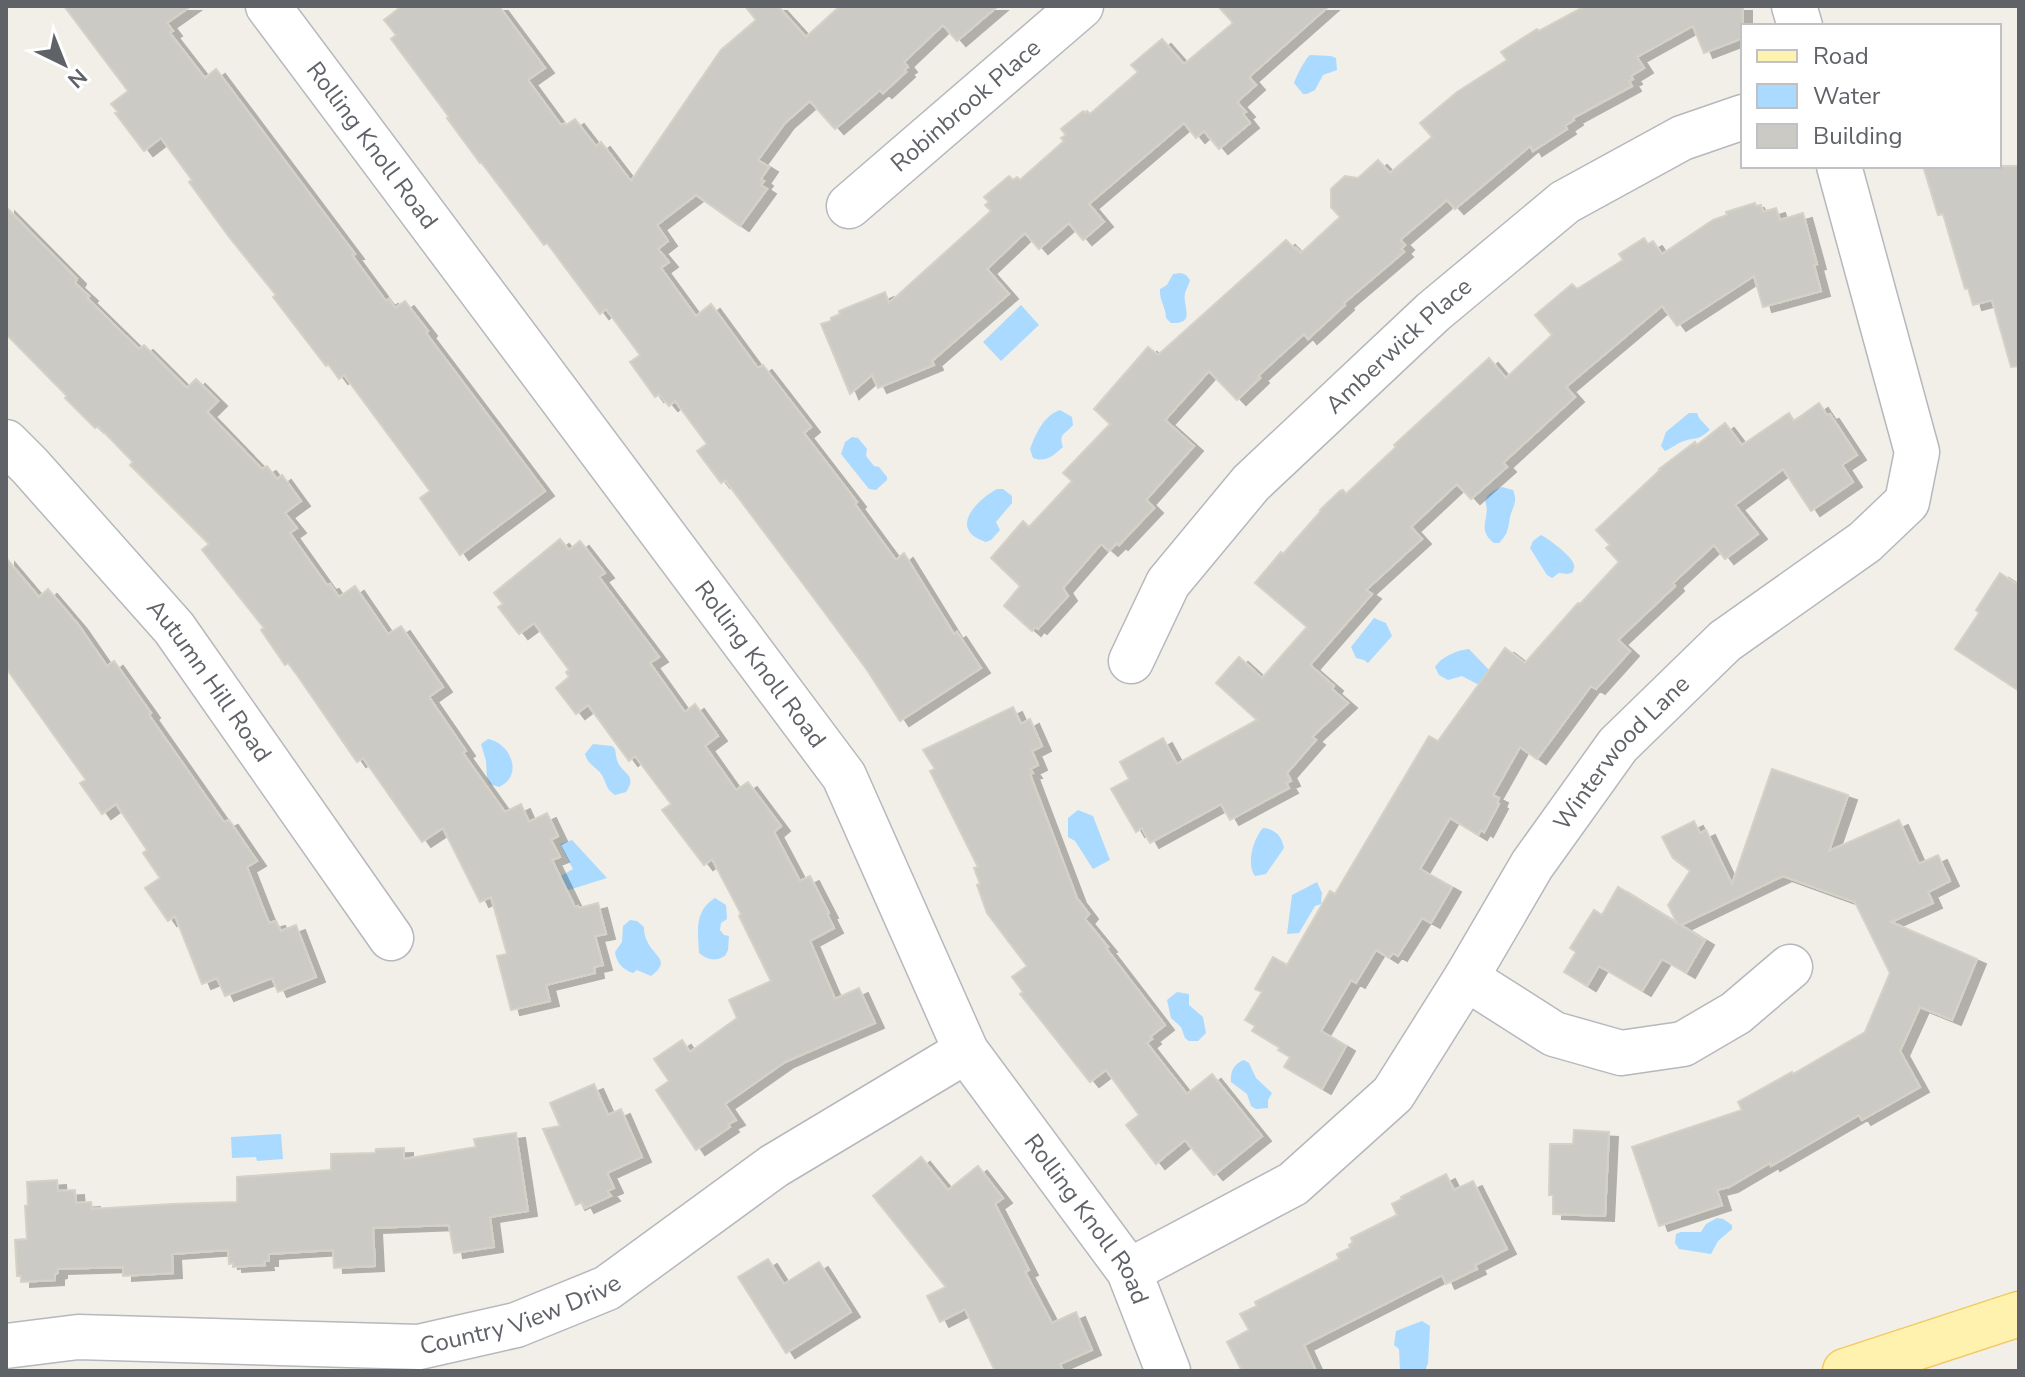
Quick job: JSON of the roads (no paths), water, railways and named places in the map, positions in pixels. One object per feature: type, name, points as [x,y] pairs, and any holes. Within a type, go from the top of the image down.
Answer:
[{"type":"main road","points":[[1845,1371],[2019,1314]]},
{"type":"street","name":"Robinbrook Place","points":[[849,206],[1081,6]]},
{"type":"street","name":"Rolling Knoll Road","points":[[270,7],[844,776],[966,1051],[1129,1271],[1168,1371]]},
{"type":"street","name":"Amberwick Place","points":[[1131,661],[1168,583],[1251,483],[1433,312],[1565,202],[1682,138],[1741,118]]},
{"type":"street","name":"Winterwood Lane","points":[[1129,1271],[1293,1184],[1393,1094],[1532,865],[1618,745],[1725,641],[1865,542],[1907,502],[1917,452],[1840,168]]},
{"type":"street","name":"Autumn Hill Road","points":[[6,442],[174,628],[391,938]]},
{"type":"street","points":[[1466,978],[1554,1034],[1621,1053],[1683,1044],[1736,1013],[1790,967]]},
{"type":"street","name":"Country View Drive","points":[[6,1346],[78,1337],[419,1347],[516,1325],[607,1288],[774,1166],[966,1051]]},
{"type":"water","points":[[1310,55],[1336,58],[1337,70],[1323,75],[1315,90],[1303,94],[1294,83]]},
{"type":"water","points":[[1181,273],[1190,280],[1185,293],[1187,314],[1184,321],[1171,323],[1166,318],[1160,289],[1167,285],[1173,274]]},
{"type":"water","points":[[1021,305],[1039,325],[1001,361],[983,342]]},
{"type":"water","points":[[1060,410],[1072,417],[1073,425],[1062,437],[1063,447],[1046,459],[1033,458],[1030,449],[1038,432],[1049,417]]},
{"type":"water","points":[[1689,413],[1697,413],[1710,430],[1665,451],[1661,446],[1666,432]]},
{"type":"water","points":[[852,437],[858,438],[867,449],[866,456],[887,477],[876,490],[869,489],[841,454],[845,442]]},
{"type":"water","points":[[1502,487],[1513,490],[1515,501],[1506,534],[1499,543],[1494,543],[1488,538],[1485,528],[1485,501],[1492,492]]},
{"type":"water","points":[[997,489],[1003,489],[1012,496],[1012,503],[996,522],[1000,530],[986,542],[975,537],[967,523],[974,508]]},
{"type":"water","points":[[1541,535],[1570,558],[1573,572],[1559,573],[1552,578],[1547,575],[1530,548]]},
{"type":"water","points":[[1374,618],[1386,623],[1392,636],[1368,663],[1356,658],[1351,647]]},
{"type":"water","points":[[1469,649],[1490,671],[1479,685],[1462,676],[1448,680],[1439,675],[1435,667],[1441,660]]},
{"type":"water","points":[[488,739],[503,747],[512,760],[511,775],[499,787],[490,784],[487,778],[481,744]]},
{"type":"water","points":[[593,744],[615,749],[618,763],[630,779],[626,792],[612,793],[601,774],[588,761],[585,754]]},
{"type":"water","points":[[1078,810],[1093,816],[1110,860],[1093,869],[1075,841],[1068,837],[1068,818]]},
{"type":"water","points":[[1263,828],[1277,834],[1284,848],[1266,874],[1255,876],[1251,865],[1252,852]]},
{"type":"water","points":[[572,840],[607,878],[562,892],[554,880],[573,869],[560,844]]},
{"type":"water","points":[[1317,882],[1322,893],[1321,904],[1315,906],[1299,933],[1287,934],[1292,895]]},
{"type":"water","points":[[715,898],[726,905],[727,919],[721,923],[720,930],[729,936],[725,956],[714,960],[699,953],[698,929],[700,915]]},
{"type":"water","points":[[630,920],[644,927],[647,941],[660,958],[660,966],[651,976],[637,970],[629,972],[617,959],[615,952],[622,942],[623,926]]},
{"type":"water","points":[[1177,992],[1189,994],[1189,1005],[1203,1017],[1206,1033],[1198,1041],[1185,1038],[1181,1027],[1171,1018],[1167,1000]]},
{"type":"water","points":[[1244,1060],[1249,1063],[1256,1078],[1272,1093],[1268,1108],[1251,1106],[1247,1094],[1231,1082],[1233,1068]]},
{"type":"water","points":[[281,1134],[283,1159],[257,1161],[256,1157],[232,1158],[231,1137]]},
{"type":"water","points":[[1717,1218],[1732,1225],[1732,1229],[1718,1241],[1711,1254],[1679,1249],[1675,1243],[1676,1234],[1701,1232],[1706,1224]]},
{"type":"water","points":[[1422,1321],[1430,1326],[1425,1371],[1400,1371],[1399,1349],[1394,1345],[1396,1331]]}]
